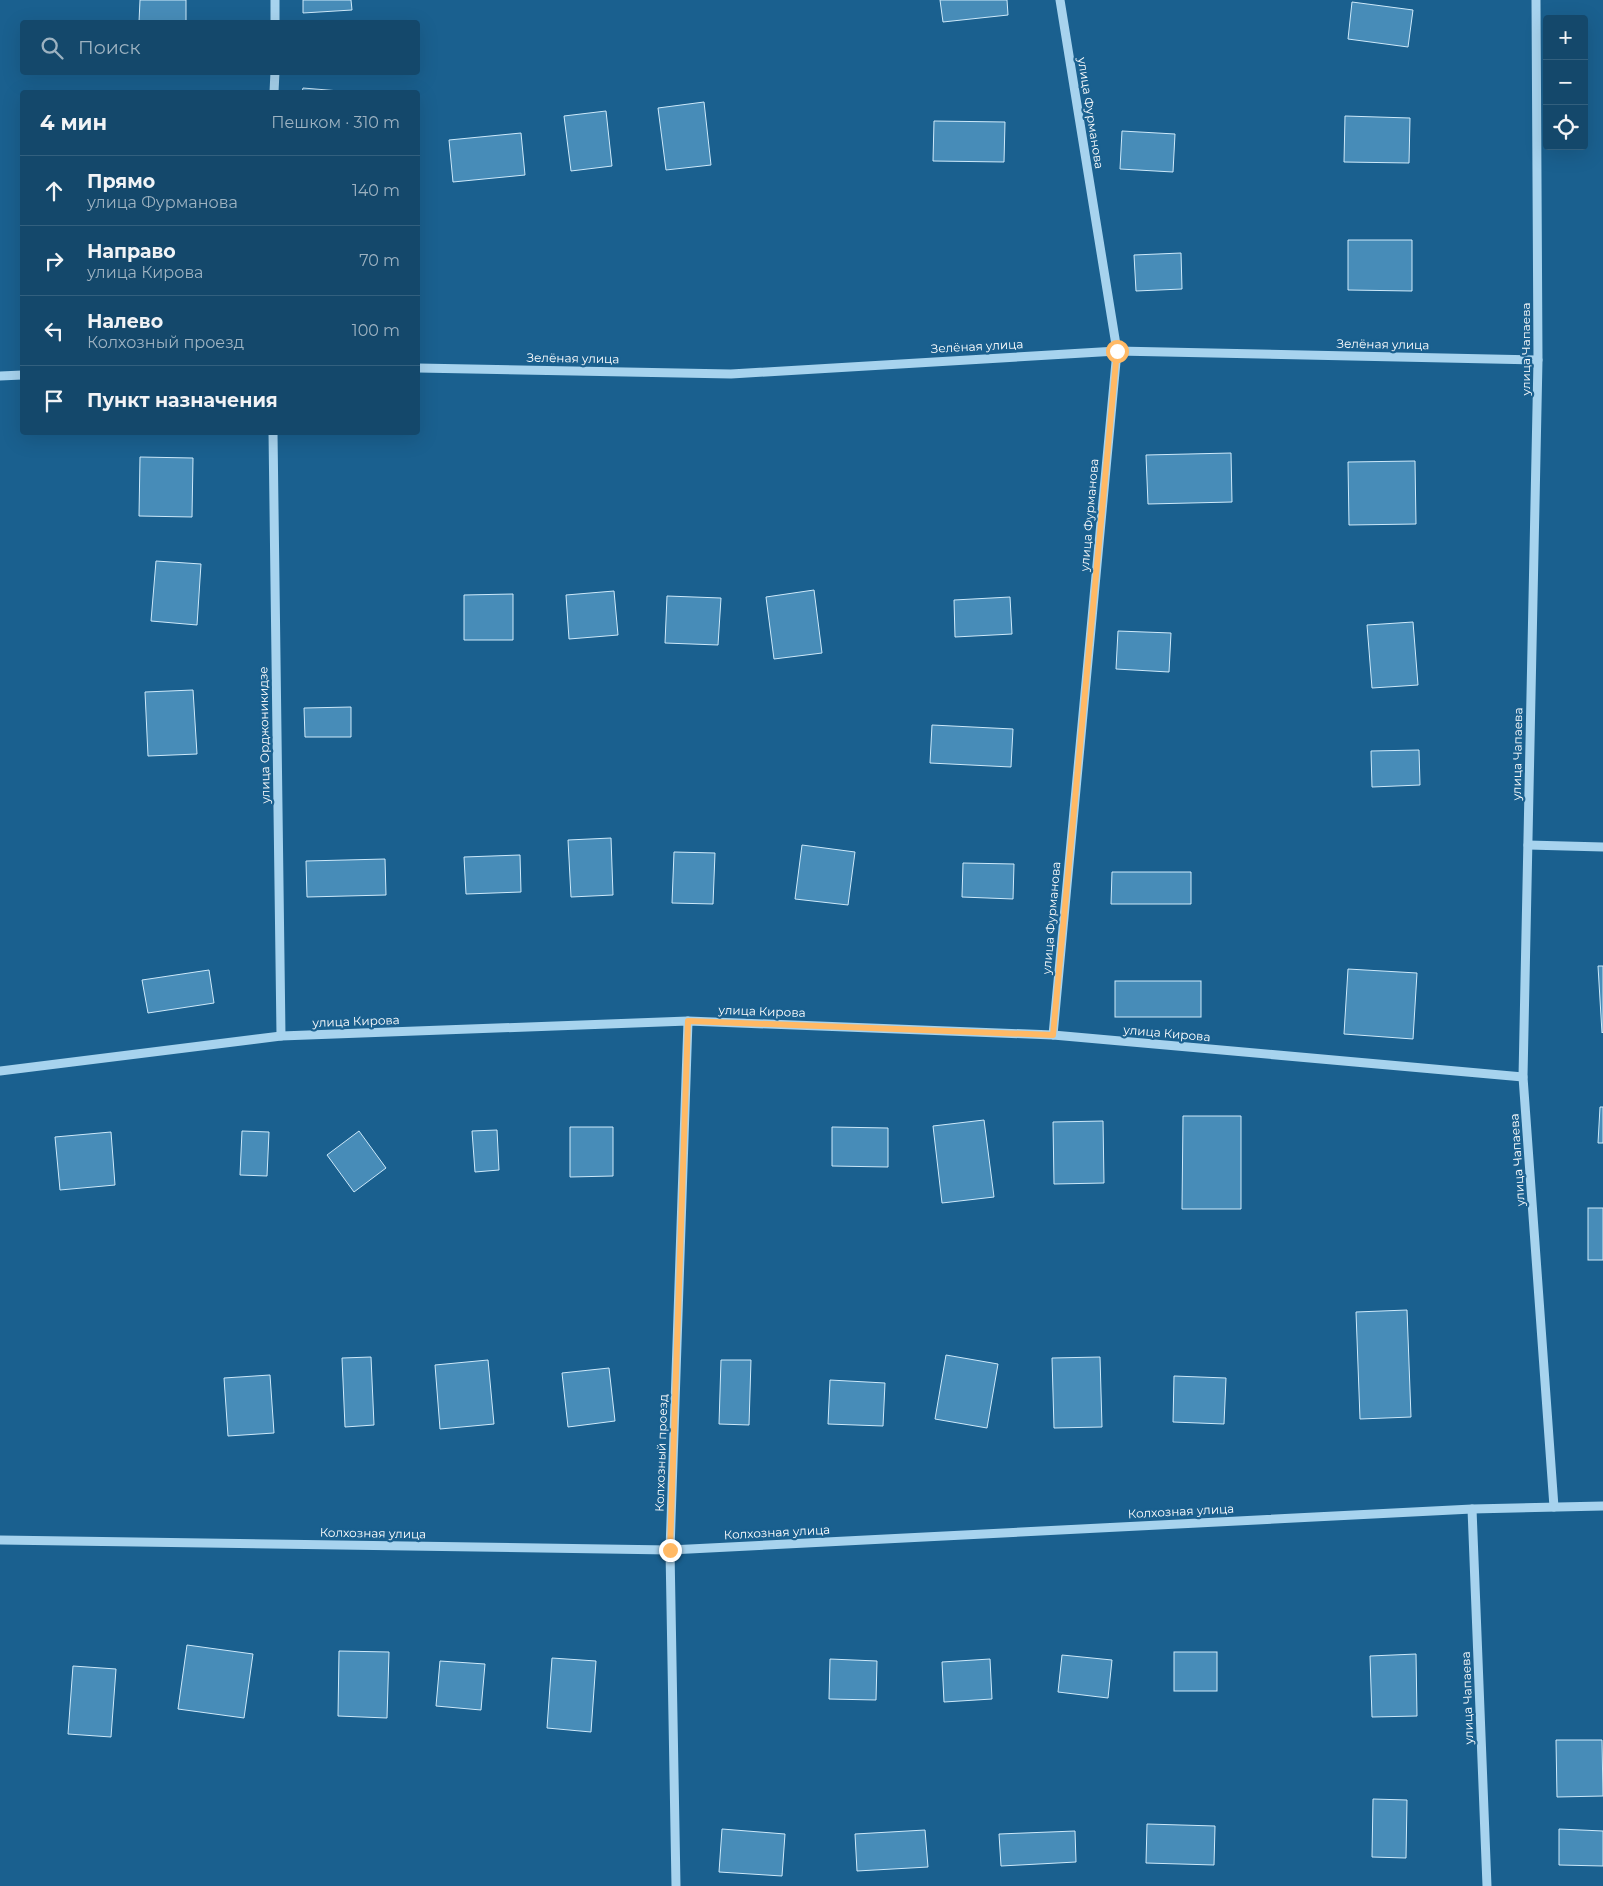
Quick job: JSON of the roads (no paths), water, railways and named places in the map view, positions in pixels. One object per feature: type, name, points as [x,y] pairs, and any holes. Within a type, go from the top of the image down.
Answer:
[{"type":"street","points":[[275,0],[275,20]]},
{"type":"street","name":"улица Фурманова","points":[[1053,1035],[1117,351],[1060,0]]},
{"type":"street","name":"улица Чапаева","points":[[1536,0],[1538,360],[1523,1077],[1554,1507]]},
{"type":"street","points":[[274,90],[275,75]]},
{"type":"street","name":"Зелёная улица","points":[[420,368],[731,374],[1117,351],[1538,360]]},
{"type":"street","points":[[0,376],[20,375]]},
{"type":"street","name":"улица Орджоникидзе","points":[[272,435],[281,1036]]},
{"type":"street","points":[[1528,845],[1603,847]]},
{"type":"street","name":"улица Кирова","points":[[0,1071],[281,1036],[688,1021],[1053,1035],[1523,1077]]},
{"type":"street","name":"Колхозный проезд","points":[[676,1886],[670,1550],[688,1021]]},
{"type":"street","name":"Колхозная улица","points":[[0,1540],[670,1550],[1472,1509],[1603,1506]]},
{"type":"street","name":"улица Чапаева","points":[[1472,1509],[1486,1886]]}]
